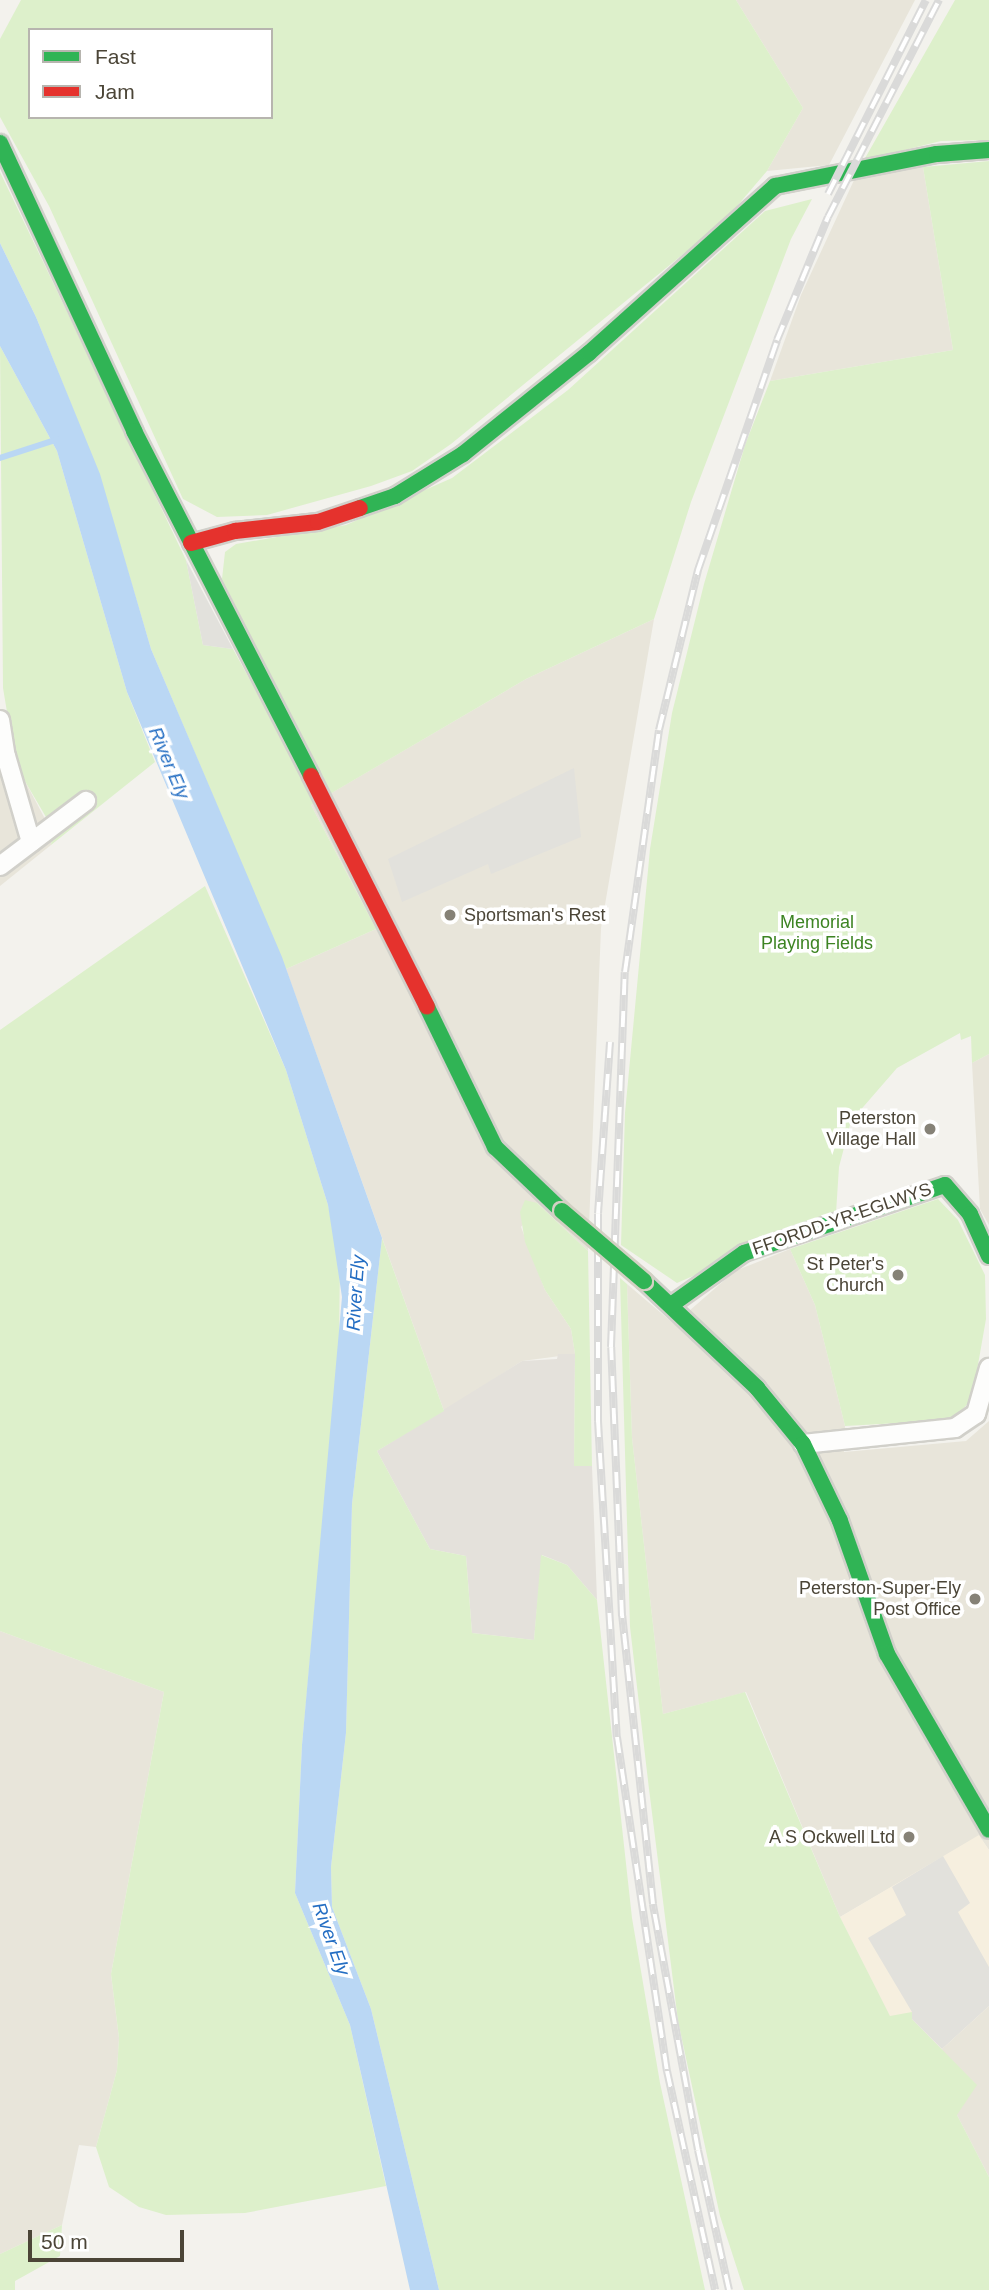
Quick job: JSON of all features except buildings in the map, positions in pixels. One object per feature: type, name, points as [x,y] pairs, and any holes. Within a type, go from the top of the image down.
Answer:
[{"type":"street","points":[[0,143],[191,543],[409,967],[480,1124],[495,1147],[562,1211],[644,1280],[757,1388],[803,1444],[840,1521],[887,1654],[989,1830]]},
{"type":"street","points":[[191,543],[235,531],[318,522],[395,496],[463,453],[589,353],[775,186],[937,154],[989,150]]},
{"type":"street","points":[[0,720],[8,768],[31,842]]},
{"type":"street","points":[[0,866],[86,801]]},
{"type":"street","name":"FFORDD-YR-EGLWYS","points":[[671,1305],[744,1253],[945,1185],[970,1214],[989,1256]]},
{"type":"street","points":[[803,1444],[955,1428],[976,1414],[989,1368]]},
{"type":"shaded area","points":[[736,0],[915,0],[829,165],[767,171],[803,108]]},
{"type":"shaded area","points":[[923,167],[953,350],[770,381],[801,295],[855,178]]},
{"type":"shaded area","points":[[186,560],[233,649],[203,645]]},
{"type":"shaded area","points":[[654,619],[601,928],[588,1251],[537,1203],[521,1227],[545,1290],[571,1329],[575,1354],[522,1361],[444,1411],[286,969],[376,929],[311,805],[526,679]]},
{"type":"shaded area","points":[[0,734],[53,834],[51,845],[0,886]]},
{"type":"shaded area","points":[[574,768],[581,837],[491,874],[488,864],[402,902],[388,859]]},
{"type":"shaded area","points":[[989,1054],[989,1225],[980,1209],[972,1063]]},
{"type":"shaded area","points":[[790,1249],[815,1305],[845,1426],[844,1452],[966,1441],[989,1421],[989,1850],[979,1836],[840,1917],[746,1692],[663,1714],[632,1438],[627,1284],[674,1324],[735,1271]]},
{"type":"shaded area","points":[[558,1354],[575,1354],[574,1466],[592,1466],[597,1600],[567,1565],[542,1555],[534,1640],[472,1633],[466,1556],[430,1549],[377,1451],[522,1361],[557,1359]]},
{"type":"shaded area","points":[[0,1631],[164,1692],[111,1974],[119,2038],[117,2070],[96,2147],[79,2145],[62,2225],[0,2254]]},
{"type":"shaded area","points":[[979,1835],[989,1850],[989,2006],[942,2049],[912,2019],[890,2017],[840,1917]]},
{"type":"shaded area","points":[[943,1856],[970,1903],[958,1912],[989,1967],[989,2006],[942,2049],[912,2019],[912,2012],[868,1938],[906,1915],[892,1887]]},
{"type":"shaded area","points":[[989,2006],[989,2177],[957,2115],[942,2049]]},
{"type":"green space","points":[[21,0],[736,0],[803,108],[767,171],[726,219],[451,444],[412,471],[371,486],[267,515],[217,517],[183,499],[49,206],[0,117],[0,39]]},
{"type":"green space","points":[[955,0],[989,0],[989,140],[941,141],[864,160]]},
{"type":"green space","name":"Memorial Playing Fields","points":[[989,161],[989,1054],[972,1063],[971,1036],[961,1040],[960,1033],[897,1068],[851,1121],[839,1167],[836,1213],[677,1283],[621,1245],[625,1113],[650,849],[672,713],[704,584],[745,445],[770,381],[953,350],[923,167]]},
{"type":"green space","points":[[0,172],[186,560],[203,645],[233,649],[317,802],[311,805],[376,929],[286,969],[151,649],[99,474],[36,317],[0,243]]},
{"type":"green space","points":[[812,199],[791,239],[691,502],[654,619],[526,679],[330,794],[222,579],[225,552],[236,544],[346,525],[452,478],[568,390],[765,211]]},
{"type":"green space","points":[[0,346],[57,451],[127,692],[155,762],[51,845],[53,829],[16,766],[3,688]]},
{"type":"green space","points":[[205,886],[286,1070],[328,1205],[340,1260],[339,1348],[302,1745],[295,1893],[350,2025],[386,2186],[245,2213],[166,2215],[139,2207],[109,2187],[96,2147],[117,2070],[119,2038],[111,1974],[164,1692],[0,1631],[0,1030]]},
{"type":"green space","points":[[938,1199],[958,1220],[985,1275],[986,1319],[972,1399],[953,1420],[845,1426],[815,1305],[790,1249]]},
{"type":"green space","points":[[525,1200],[537,1203],[588,1251],[592,1466],[574,1466],[575,1354],[571,1329],[545,1290],[525,1242],[520,1212]]},
{"type":"green space","points":[[382,1238],[444,1411],[377,1451],[430,1549],[466,1556],[472,1633],[534,1640],[541,1555],[567,1565],[597,1600],[632,1918],[660,2083],[705,2290],[439,2290],[371,2009],[332,1907],[331,1867],[346,1733],[352,1504]]},
{"type":"green space","points":[[620,1278],[627,1284],[632,1438],[663,1714],[745,1692],[840,1917],[890,2016],[912,2012],[912,2019],[977,2085],[957,2115],[989,2177],[989,2290],[744,2290],[720,2216],[678,2021],[649,1789],[630,1627]]},
{"type":"green space","points":[[62,2225],[60,2256],[15,2281],[15,2290],[0,2290],[0,2254]]},
{"type":"water","name":"River Ely","points":[[0,243],[36,317],[100,474],[151,649],[282,957],[382,1238],[352,1504],[346,1733],[331,1867],[332,1907],[371,2009],[439,2290],[410,2290],[350,2025],[295,1893],[302,1745],[342,1297],[328,1205],[286,1070],[127,692],[57,451],[0,346]]},
{"type":"waterway","points":[[0,458],[58,439]]},
{"type":"railway","points":[[828,194],[926,0]]},
{"type":"railway","points":[[729,2290],[698,2150],[653,1904],[622,1616],[611,1347],[625,972],[659,730],[698,570],[777,340],[828,217],[939,0]]},
{"type":"railway","points":[[610,1042],[598,1214],[598,1421],[617,1737],[667,2071],[715,2290]]},
{"type":"traffic: fast","points":[[0,143],[134,431],[311,776]]},
{"type":"traffic: fast","points":[[360,508],[395,496],[463,454],[589,353],[775,186],[937,154],[989,150]]},
{"type":"traffic: fast","points":[[427,1007],[495,1147],[562,1211]]},
{"type":"traffic: fast","points":[[671,1305],[744,1253],[945,1185],[970,1214],[989,1256]]},
{"type":"traffic: fast","points":[[562,1211],[644,1281]]},
{"type":"traffic: fast","points":[[644,1281],[757,1388],[803,1444],[840,1521],[887,1654],[989,1830]]},
{"type":"traffic: jam","points":[[191,543],[235,531],[318,522],[360,508]]},
{"type":"traffic: jam","points":[[311,776],[427,1007]]},
{"type":"place","name":"Sportsman's Rest","points":[[450,915]]},
{"type":"place","name":"Peterston Village Hall","points":[[930,1129]]},
{"type":"place","name":"St Peter's Church","points":[[898,1275]]},
{"type":"place","name":"Peterston-Super-Ely Post Office","points":[[975,1599]]},
{"type":"place","name":"A S Ockwell Ltd","points":[[909,1837]]}]
